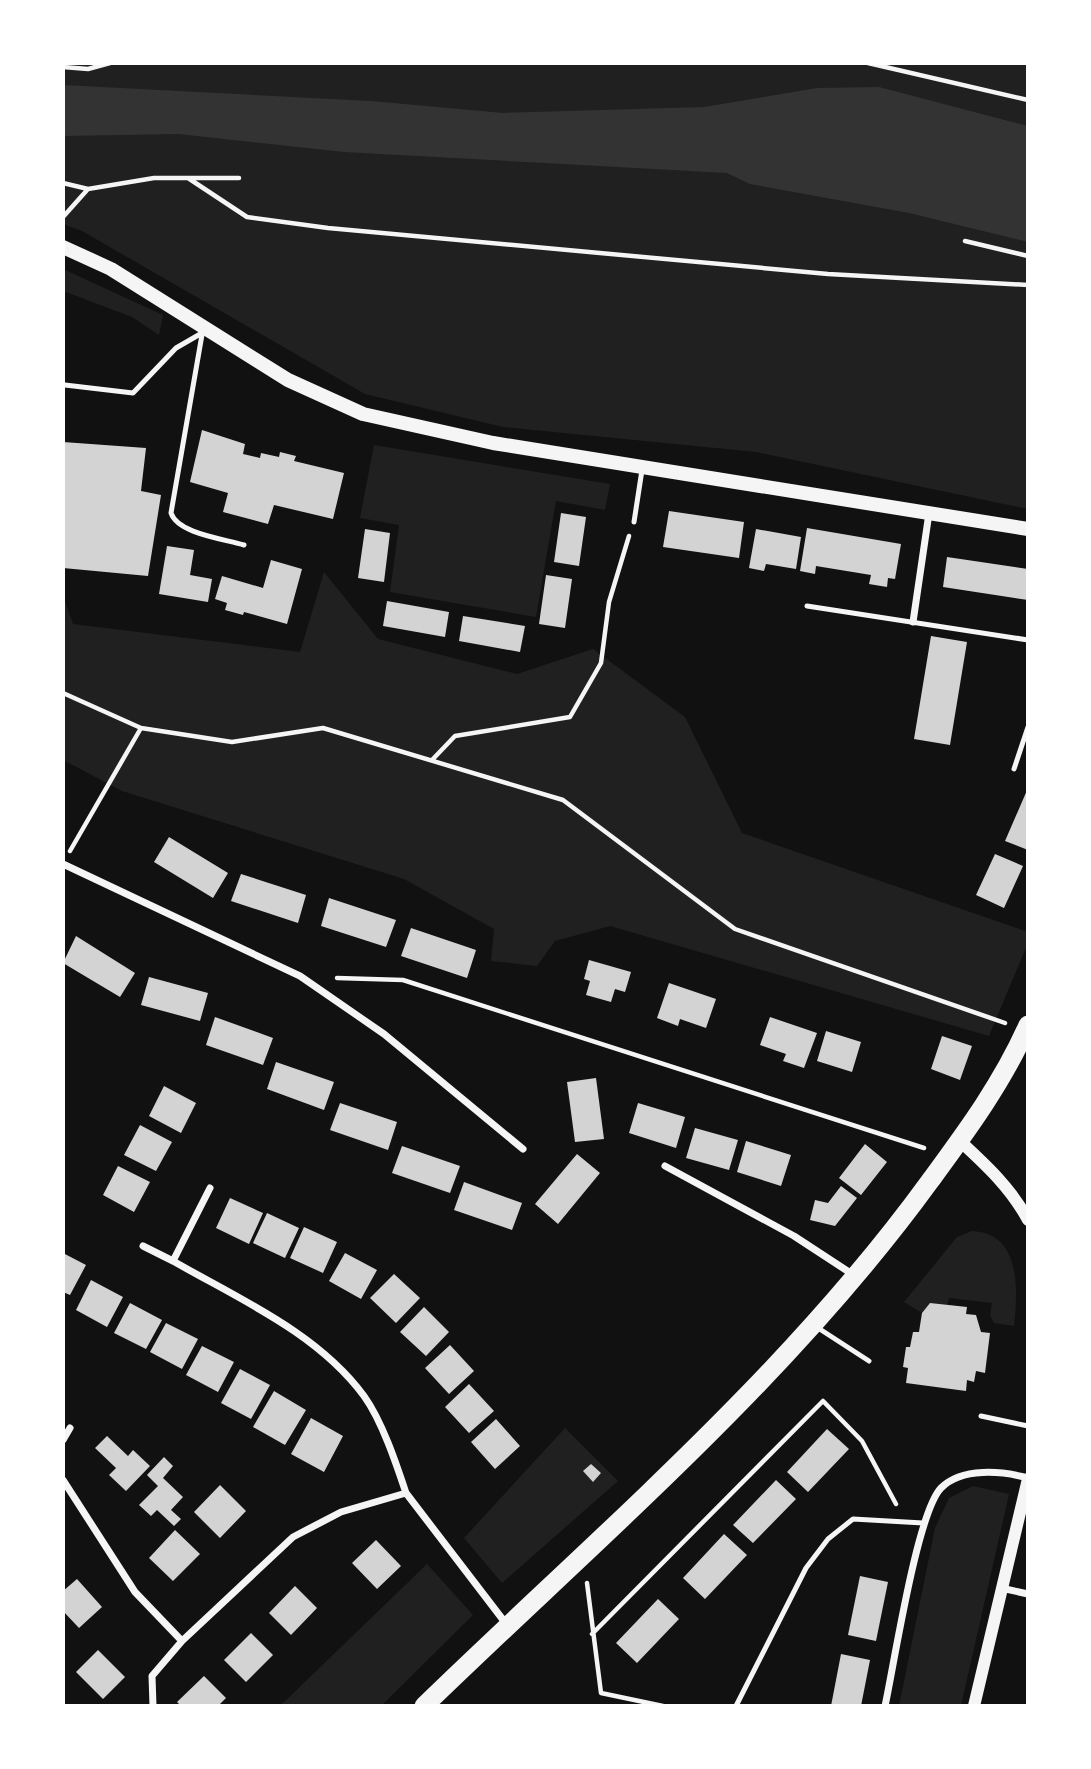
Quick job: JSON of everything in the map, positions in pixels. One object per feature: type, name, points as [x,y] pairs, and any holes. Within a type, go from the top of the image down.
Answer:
[{"type":"highway","points":[[424,1706],[714,1428],[813,1324],[897,1227],[954,1149],[1007,1069],[1027,1027]]},
{"type":"main road","points":[[63,247],[111,269],[202,329],[288,380],[363,414],[493,443],[1028,529]]},
{"type":"street","points":[[913,622],[929,513]]},
{"type":"street","points":[[63,864],[300,976],[384,1034],[523,1149]]},
{"type":"street","points":[[954,1149],[1000,1180],[1018,1200],[1028,1220]]},
{"type":"street","points":[[665,1166],[794,1236],[855,1276]]},
{"type":"street","points":[[173,1261],[210,1188]]},
{"type":"street","points":[[143,1246],[314,1344],[364,1396],[396,1463],[406,1493],[508,1626]]},
{"type":"street","points":[[63,1440],[70,1428]]},
{"type":"street","points":[[885,1706],[923,1523],[940,1488],[965,1474],[1014,1474],[1028,1478],[974,1706]]},
{"type":"street","points":[[63,1480],[135,1592],[182,1641]]},
{"type":"street","points":[[153,1706],[152,1676],[182,1641],[293,1536],[341,1512],[406,1493]]},
{"type":"street","points":[[1001,1588],[1028,1594]]},
{"type":"lane","points":[[65,385],[133,393],[176,348],[202,329]]},
{"type":"lane","points":[[202,329],[171,513],[172,518],[184,527],[244,545]]},
{"type":"lane","points":[[634,522],[642,467]]},
{"type":"lane","points":[[807,606],[1028,640]]},
{"type":"lane","points":[[1014,769],[1028,727]]},
{"type":"lane","points":[[813,1324],[869,1361]]},
{"type":"lane","points":[[981,1416],[1028,1426]]},
{"type":"lane","points":[[736,1706],[807,1568],[828,1539],[853,1519],[923,1523]]},
{"type":"path","points":[[63,67],[88,69],[110,63]]},
{"type":"path","points":[[868,63],[1028,100]]},
{"type":"path","points":[[63,183],[88,189],[154,178],[239,178]]},
{"type":"path","points":[[188,178],[247,217],[328,228],[828,275],[1028,285]]},
{"type":"path","points":[[63,217],[88,189]]},
{"type":"path","points":[[965,241],[1028,256]]},
{"type":"path","points":[[432,760],[455,736],[570,717],[601,663],[609,602],[634,522]]},
{"type":"path","points":[[63,694],[141,728],[232,742],[323,728],[563,800],[735,929],[1027,1027]]},
{"type":"path","points":[[69,852],[141,728]]},
{"type":"path","points":[[300,976],[403,980],[954,1149]]},
{"type":"path","points":[[592,1634],[823,1401],[862,1441],[904,1520]]},
{"type":"path","points":[[587,1581],[601,1693],[663,1706]]},
{"type":"shaded area","points":[[63,63],[1028,63],[1028,509],[756,452],[503,427],[365,394],[82,231],[63,224]]},
{"type":"shaded area","points":[[63,85],[371,101],[503,113],[704,107],[817,88],[879,87],[1028,126],[1028,242],[909,213],[750,184],[727,173],[344,152],[178,134],[63,136]]},
{"type":"shaded area","points":[[63,269],[163,315],[159,335],[132,317],[63,291]]},
{"type":"shaded area","points":[[374,445],[610,484],[605,510],[556,501],[536,617],[390,592],[399,525],[360,518]]},
{"type":"shaded area","points":[[324,572],[378,639],[517,674],[593,649],[685,717],[742,833],[1028,932],[1028,943],[989,1036],[610,926],[555,941],[537,966],[491,961],[494,929],[404,879],[122,791],[63,760],[63,595],[73,624],[300,652]]},
{"type":"shaded area","points":[[972,1231],[988,1234],[1000,1241],[1008,1252],[1015,1280],[1014,1326],[994,1323],[990,1315],[992,1303],[949,1298],[947,1305],[930,1303],[922,1313],[904,1302],[957,1237]]},
{"type":"shaded area","points":[[565,1428],[618,1481],[502,1583],[464,1538]]},
{"type":"shaded area","points":[[973,1486],[1009,1494],[961,1706],[899,1706],[935,1528],[949,1498]]},
{"type":"shaded area","points":[[427,1564],[473,1615],[381,1706],[280,1706]]},
{"type":"building","points":[[202,430],[245,444],[243,454],[260,458],[261,453],[279,457],[280,452],[296,456],[294,461],[344,473],[333,519],[274,505],[268,524],[223,512],[228,493],[190,482]]},
{"type":"building","points":[[63,442],[146,448],[141,491],[161,495],[148,576],[63,568]]},
{"type":"building","points":[[669,511],[744,522],[739,558],[663,547]]},
{"type":"building","points":[[561,513],[586,517],[579,566],[554,562]]},
{"type":"building","points":[[807,528],[901,544],[895,579],[888,578],[887,587],[869,584],[871,575],[816,566],[815,574],[800,571]]},
{"type":"building","points":[[365,529],[390,533],[384,582],[358,578]]},
{"type":"building","points":[[756,529],[801,537],[796,569],[766,564],[764,571],[749,568]]},
{"type":"building","points":[[167,546],[194,550],[190,575],[212,579],[208,602],[159,594]]},
{"type":"building","points":[[947,557],[1028,569],[1028,600],[943,587]]},
{"type":"building","points":[[271,560],[302,569],[287,624],[244,612],[243,615],[225,610],[227,603],[215,599],[222,576],[263,588]]},
{"type":"building","points":[[546,575],[572,579],[565,628],[539,624]]},
{"type":"building","points":[[387,601],[449,612],[445,637],[383,626]]},
{"type":"building","points":[[463,616],[525,626],[520,652],[459,641]]},
{"type":"building","points":[[931,636],[967,642],[950,745],[914,739]]},
{"type":"building","points":[[1028,788],[1028,850],[1005,841]]},
{"type":"building","points":[[169,837],[228,873],[213,898],[154,862]]},
{"type":"building","points":[[995,854],[1023,866],[1004,908],[976,895]]},
{"type":"building","points":[[241,874],[306,895],[298,923],[231,901]]},
{"type":"building","points":[[329,898],[396,920],[386,947],[321,926]]},
{"type":"building","points":[[411,928],[476,950],[467,978],[401,956]]},
{"type":"building","points":[[76,936],[135,973],[120,997],[63,963]]},
{"type":"building","points":[[589,960],[631,972],[625,992],[615,989],[611,1002],[586,995],[590,981],[584,979]]},
{"type":"building","points":[[149,977],[208,993],[200,1021],[141,1005]]},
{"type":"building","points":[[669,983],[716,999],[706,1028],[680,1019],[678,1026],[657,1018]]},
{"type":"building","points":[[215,1017],[273,1038],[263,1065],[206,1045]]},
{"type":"building","points":[[770,1017],[817,1033],[804,1068],[783,1061],[786,1054],[760,1045]]},
{"type":"building","points":[[826,1031],[861,1042],[852,1072],[817,1061]]},
{"type":"building","points":[[942,1036],[972,1046],[960,1080],[931,1069]]},
{"type":"building","points":[[276,1062],[334,1082],[324,1110],[267,1089]]},
{"type":"building","points":[[596,1078],[604,1139],[575,1142],[567,1082]]},
{"type":"building","points":[[164,1086],[196,1103],[181,1133],[149,1116]]},
{"type":"building","points":[[340,1103],[397,1122],[388,1150],[330,1130]]},
{"type":"building","points":[[638,1103],[685,1117],[676,1148],[629,1133]]},
{"type":"building","points":[[140,1125],[172,1142],[156,1171],[124,1155]]},
{"type":"building","points":[[695,1128],[738,1140],[729,1170],[686,1158]]},
{"type":"building","points":[[746,1141],[791,1155],[781,1186],[737,1172]]},
{"type":"building","points":[[865,1144],[887,1162],[861,1195],[839,1178]]},
{"type":"building","points":[[402,1146],[460,1166],[450,1193],[392,1173]]},
{"type":"building","points":[[577,1154],[600,1173],[558,1224],[535,1204]]},
{"type":"building","points":[[118,1166],[150,1182],[134,1212],[103,1195]]},
{"type":"building","points":[[464,1182],[522,1203],[512,1230],[454,1210]]},
{"type":"building","points":[[841,1186],[857,1198],[835,1226],[810,1220],[815,1200],[828,1203]]},
{"type":"building","points":[[230,1198],[263,1213],[249,1244],[216,1228]]},
{"type":"building","points":[[267,1213],[299,1228],[285,1258],[253,1243]]},
{"type":"building","points":[[304,1227],[337,1242],[323,1273],[290,1258]]},
{"type":"building","points":[[63,1253],[86,1265],[70,1295],[63,1292]]},
{"type":"building","points":[[345,1253],[377,1270],[361,1299],[329,1281]]},
{"type":"building","points":[[394,1274],[420,1298],[396,1323],[370,1298]]},
{"type":"building","points":[[91,1280],[123,1297],[107,1327],[76,1310]]},
{"type":"building","points":[[130,1303],[162,1320],[146,1349],[114,1333]]},
{"type":"building","points":[[930,1303],[967,1307],[966,1314],[976,1315],[981,1332],[990,1333],[985,1373],[976,1371],[974,1382],[967,1380],[966,1391],[906,1383],[908,1368],[903,1367],[906,1347],[910,1347],[913,1332],[919,1332],[922,1313]]},
{"type":"building","points":[[424,1307],[449,1332],[426,1356],[400,1332]]},
{"type":"building","points":[[166,1323],[198,1339],[182,1369],[150,1352]]},
{"type":"building","points":[[450,1345],[474,1371],[449,1394],[425,1368]]},
{"type":"building","points":[[202,1346],[234,1362],[218,1392],[186,1375]]},
{"type":"building","points":[[240,1369],[270,1385],[251,1419],[221,1403]]},
{"type":"building","points":[[469,1384],[494,1411],[469,1433],[445,1407]]},
{"type":"building","points":[[274,1391],[306,1410],[285,1445],[253,1427]]},
{"type":"building","points":[[311,1418],[343,1436],[324,1472],[291,1454]]},
{"type":"building","points":[[496,1419],[520,1446],[495,1469],[471,1442]]},
{"type":"building","points":[[827,1429],[849,1449],[808,1492],[787,1472]]},
{"type":"building","points":[[107,1436],[128,1456],[133,1450],[150,1466],[126,1491],[109,1475],[116,1468],[95,1448]]},
{"type":"building","points":[[164,1457],[173,1466],[163,1478],[183,1497],[171,1510],[181,1519],[174,1526],[157,1510],[151,1516],[139,1505],[158,1486],[147,1475]]},
{"type":"building","points":[[591,1464],[601,1473],[593,1482],[583,1471]]},
{"type":"building","points":[[776,1480],[796,1499],[753,1543],[733,1525]]},
{"type":"building","points":[[220,1485],[246,1511],[220,1538],[194,1512]]},
{"type":"building","points":[[175,1530],[200,1554],[173,1581],[149,1558]]},
{"type":"building","points":[[724,1534],[747,1555],[705,1599],[683,1578]]},
{"type":"building","points":[[376,1540],[401,1566],[377,1589],[352,1563]]},
{"type":"building","points":[[860,1576],[888,1582],[876,1641],[848,1635]]},
{"type":"building","points":[[77,1579],[102,1607],[79,1628],[63,1611],[63,1591]]},
{"type":"building","points":[[295,1586],[317,1608],[291,1635],[269,1613]]},
{"type":"building","points":[[658,1599],[679,1619],[637,1663],[616,1643]]},
{"type":"building","points":[[251,1633],[273,1655],[246,1682],[224,1660]]},
{"type":"building","points":[[98,1650],[125,1677],[103,1699],[76,1672]]},
{"type":"building","points":[[841,1654],[870,1660],[861,1706],[831,1706]]},
{"type":"building","points":[[204,1676],[226,1698],[218,1706],[181,1706],[177,1702]]}]
